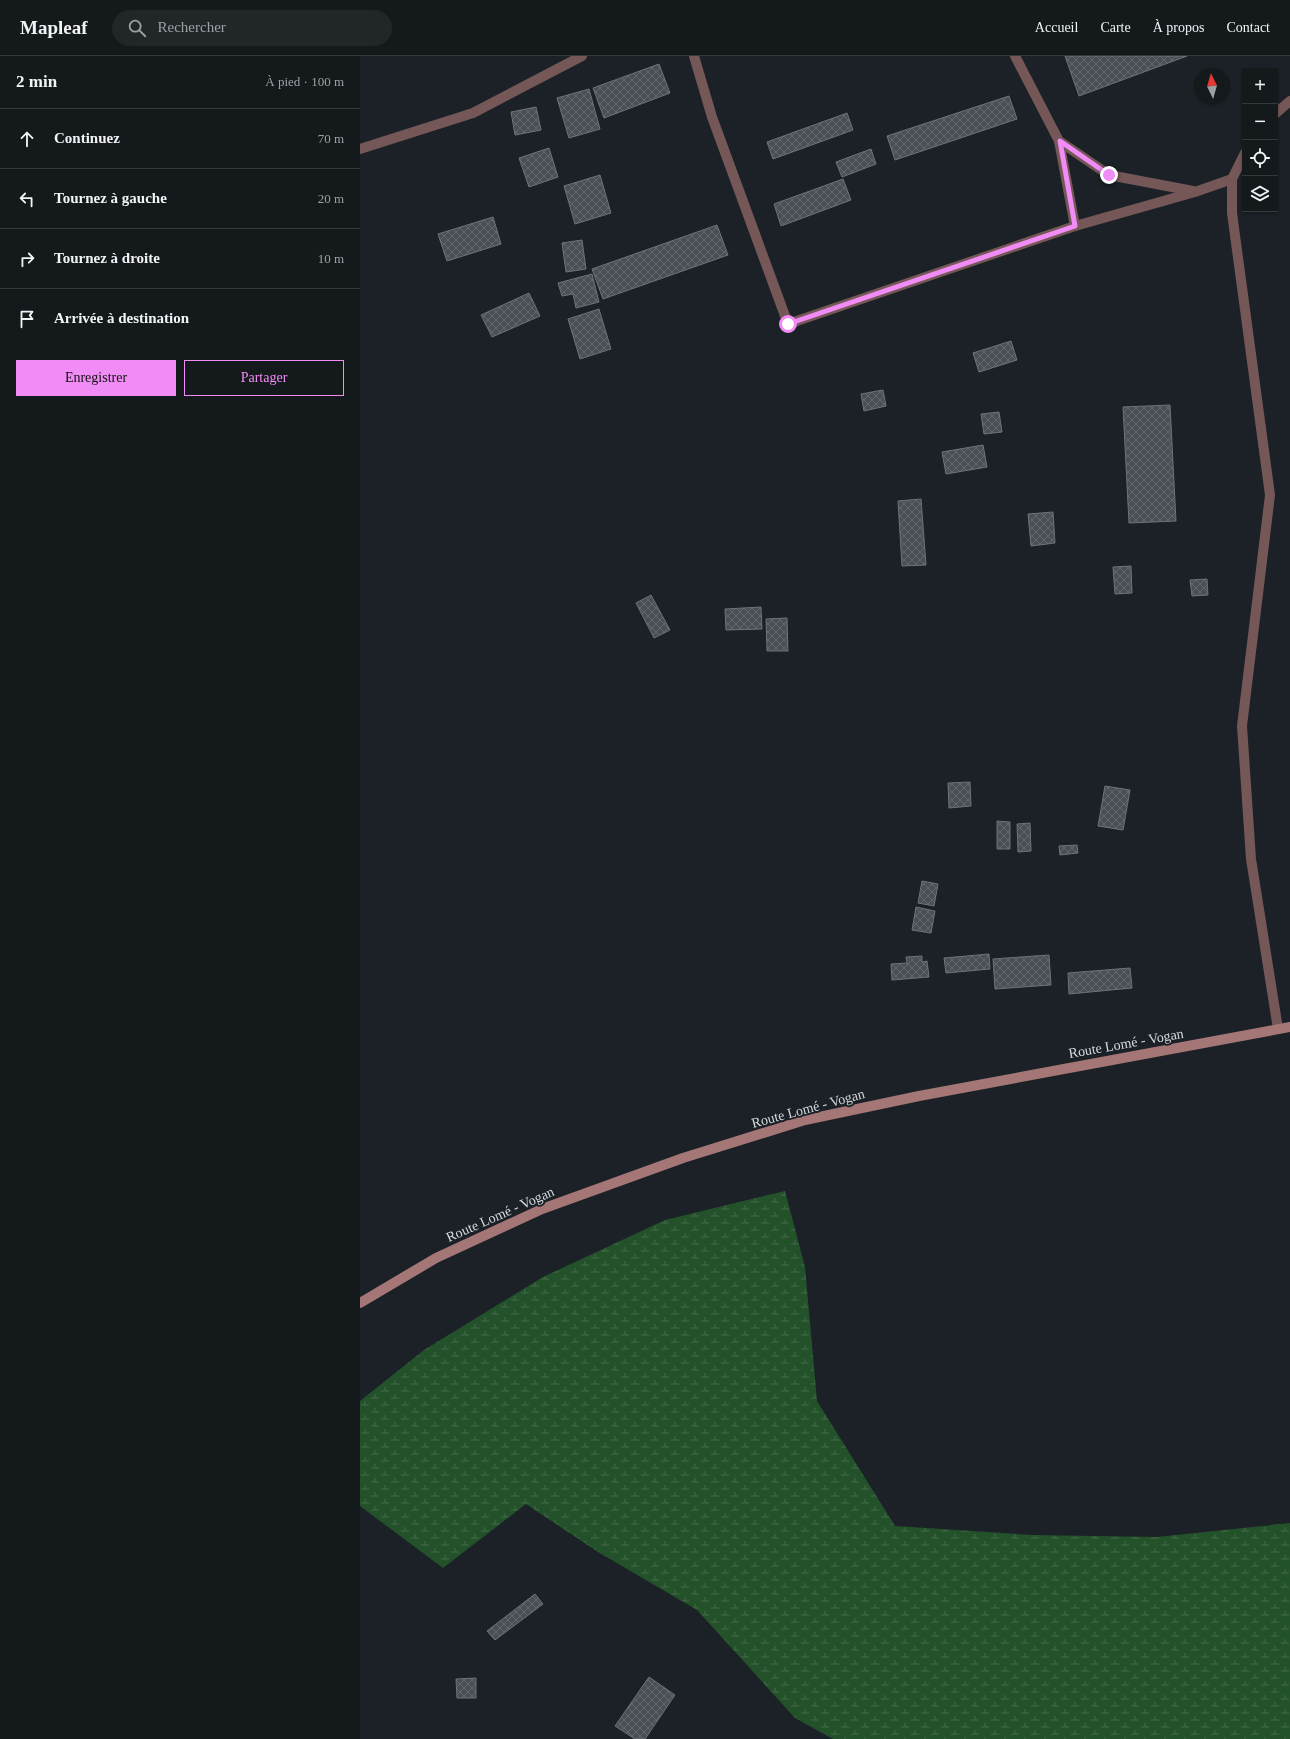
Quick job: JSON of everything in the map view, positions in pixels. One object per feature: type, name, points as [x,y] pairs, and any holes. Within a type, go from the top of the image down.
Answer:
[{"type":"main road","name":"Route Lomé - Vogan","points":[[360,1303],[436,1258],[542,1209],[683,1158],[805,1120],[919,1096],[1290,1027]]},
{"type":"street","points":[[360,149],[473,113],[582,56]]},
{"type":"street","points":[[694,56],[712,117],[788,324],[1075,226],[1195,192],[1232,179]]},
{"type":"street","points":[[1015,56],[1060,141],[1075,226]]},
{"type":"street","points":[[1278,111],[1290,100]]},
{"type":"street","points":[[1060,141],[1109,175],[1195,192]]},
{"type":"street","points":[[1242,159],[1232,179],[1232,213],[1270,495],[1242,726],[1252,859],[1278,1029]]},
{"type":"green space","points":[[785,1191],[805,1267],[817,1401],[895,1526],[1032,1535],[1157,1537],[1290,1523],[1290,1739],[833,1739],[795,1718],[697,1610],[598,1552],[526,1504],[443,1568],[360,1506],[360,1401],[424,1350],[543,1277],[665,1220]]},
{"type":"building","points":[[1065,56],[1187,56],[1079,96]]},
{"type":"building","points":[[659,64],[670,93],[604,118],[593,88]]},
{"type":"building","points":[[589,89],[600,129],[569,138],[557,98]]},
{"type":"building","points":[[1009,96],[1017,119],[895,160],[887,136]]},
{"type":"building","points":[[536,107],[541,130],[515,135],[511,112]]},
{"type":"building","points":[[847,113],[853,130],[773,159],[767,142]]},
{"type":"building","points":[[549,148],[558,177],[529,187],[519,158]]},
{"type":"building","points":[[871,149],[876,164],[842,177],[836,162]]},
{"type":"building","points":[[600,175],[611,213],[575,224],[564,186]]},
{"type":"building","points":[[843,179],[851,200],[781,226],[774,204]]},
{"type":"building","points":[[493,217],[501,244],[447,261],[438,234]]},
{"type":"building","points":[[717,225],[728,255],[603,299],[592,269]]},
{"type":"building","points":[[582,240],[586,269],[566,272],[562,243]]},
{"type":"building","points":[[592,274],[599,302],[576,308],[573,294],[562,296],[558,283]]},
{"type":"building","points":[[529,293],[540,316],[492,337],[481,315]]},
{"type":"building","points":[[599,309],[611,349],[580,359],[568,319]]},
{"type":"building","points":[[1011,341],[1017,360],[979,372],[973,353]]},
{"type":"building","points":[[883,390],[886,406],[864,411],[861,394]]},
{"type":"building","points":[[1170,405],[1176,521],[1129,523],[1123,407]]},
{"type":"building","points":[[999,412],[1002,432],[984,434],[981,414]]},
{"type":"building","points":[[983,445],[987,467],[946,474],[942,452]]},
{"type":"building","points":[[921,499],[926,565],[902,566],[898,501]]},
{"type":"building","points":[[1053,512],[1055,543],[1031,546],[1028,514]]},
{"type":"building","points":[[1131,566],[1132,593],[1115,594],[1113,567]]},
{"type":"building","points":[[1207,579],[1208,595],[1192,596],[1190,580]]},
{"type":"building","points":[[651,595],[670,630],[654,638],[636,603]]},
{"type":"building","points":[[761,607],[762,629],[726,630],[725,609]]},
{"type":"building","points":[[787,618],[788,651],[767,651],[766,619]]},
{"type":"building","points":[[970,782],[971,806],[949,808],[948,783]]},
{"type":"building","points":[[1105,786],[1130,790],[1123,830],[1098,826]]},
{"type":"building","points":[[997,821],[1010,822],[1010,849],[997,849]]},
{"type":"building","points":[[1030,823],[1031,851],[1018,852],[1017,824]]},
{"type":"building","points":[[1077,845],[1078,853],[1060,855],[1059,846]]},
{"type":"building","points":[[922,881],[938,884],[934,906],[918,903]]},
{"type":"building","points":[[916,907],[935,911],[931,933],[912,930]]},
{"type":"building","points":[[989,954],[990,969],[946,973],[944,958]]},
{"type":"building","points":[[1049,955],[1051,985],[995,989],[993,959]]},
{"type":"building","points":[[922,956],[922,962],[927,961],[929,977],[892,980],[891,964],[907,963],[906,957]]},
{"type":"building","points":[[1130,968],[1132,988],[1069,994],[1068,973]]},
{"type":"building","points":[[535,1594],[543,1604],[495,1640],[487,1631]]},
{"type":"building","points":[[649,1677],[675,1695],[645,1739],[635,1739],[615,1726]]},
{"type":"building","points":[[476,1678],[476,1698],[457,1698],[456,1679]]},
{"type":"route","points":[[788,324],[1075,226],[1060,141],[1109,175]]}]
